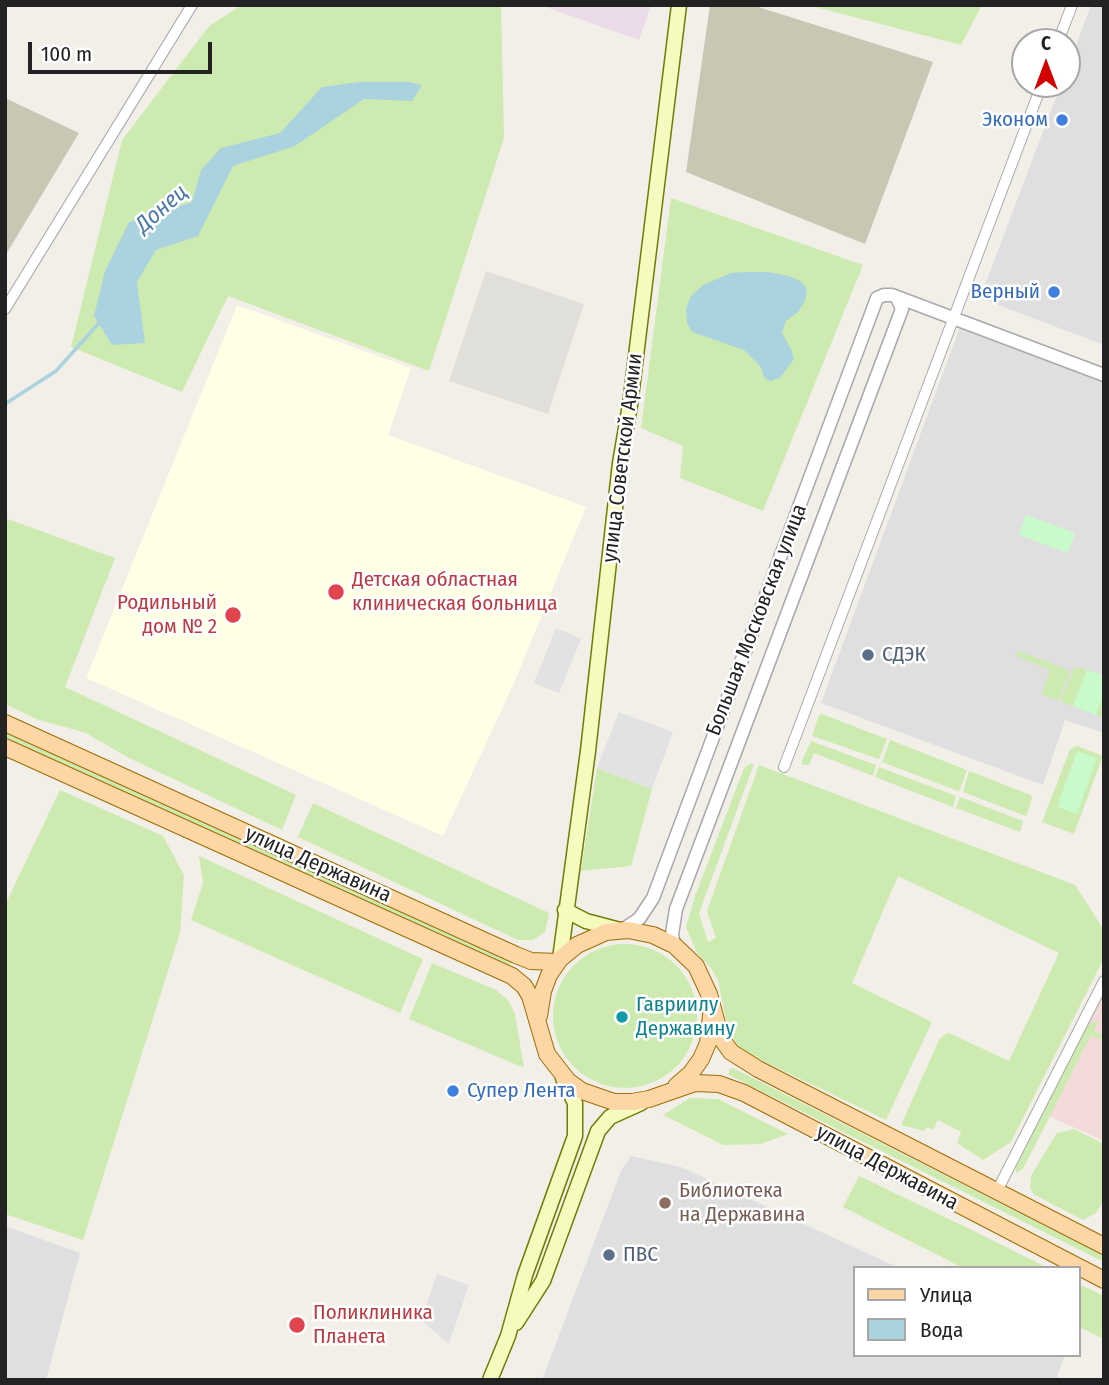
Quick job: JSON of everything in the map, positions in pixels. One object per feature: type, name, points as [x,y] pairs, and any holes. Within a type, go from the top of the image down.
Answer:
[{"type":"main road","name":"улица Советской Армии","points":[[559,960],[588,751],[620,463],[630,405],[679,5]]},
{"type":"main road","name":"улица Державина","points":[[5,723],[516,955],[531,961],[559,960]]},
{"type":"main road","name":"улица Державина","points":[[5,747],[512,976],[524,986],[530,996],[542,1039],[556,1068],[582,1091],[614,1102],[632,1102],[695,1083],[719,1084],[744,1093],[1077,1266]]},
{"type":"main road","points":[[565,910],[586,921],[621,930]]},
{"type":"main road","name":"улица Державина","points":[[542,1039],[539,1006],[549,975],[559,960],[590,937],[621,930],[653,934],[674,945],[696,966],[704,980],[721,1038],[731,1052],[758,1069],[1104,1246]]},
{"type":"main road","name":"улица Державина","points":[[657,1096],[691,1073],[701,1059],[709,1035],[712,1009]]},
{"type":"main road","points":[[490,1380],[508,1336],[525,1275],[575,1136],[575,1103],[568,1085],[556,1068]]},
{"type":"main road","points":[[508,1336],[542,1281],[598,1131],[610,1117],[657,1096]]},
{"type":"main road","name":"улица Державина","points":[[1081,1268],[1104,1280]]},
{"type":"street","points":[[5,309],[192,5]]},
{"type":"street","points":[[1063,28],[1072,5]]},
{"type":"street","points":[[783,767],[1037,98]]},
{"type":"street","name":"Большая Московская улица","points":[[621,930],[639,919],[653,898],[877,298],[884,295],[900,303],[676,909],[672,934],[674,945]]},
{"type":"street","points":[[900,303],[953,318],[1104,375]]},
{"type":"street","points":[[997,1191],[1104,981]]},
{"type":"shaded area","points":[[540,5],[651,5],[639,40]]},
{"type":"shaded area","points":[[710,5],[752,5],[933,62],[865,244],[686,172]]},
{"type":"shaded area","points":[[1091,5],[1104,5],[1104,345],[980,298],[1056,98],[1081,98],[1081,32]]},
{"type":"shaded area","points":[[5,98],[79,133],[5,256]]},
{"type":"shaded area","points":[[486,271],[584,304],[548,414],[449,381]]},
{"type":"shaded area","name":"Детская областная клиническая больница","points":[[237,305],[411,368],[388,435],[586,507],[514,683],[443,836],[86,678]]},
{"type":"shaded area","points":[[960,327],[1104,381],[1104,733],[1065,720],[1043,785],[821,703]]},
{"type":"shaded area","points":[[556,628],[581,639],[559,693],[534,683]]},
{"type":"shaded area","points":[[619,712],[673,732],[652,789],[597,768]]},
{"type":"shaded area","points":[[1104,993],[1104,1141],[1042,1113]]},
{"type":"shaded area","points":[[631,1156],[681,1167],[895,1266],[853,1266],[853,1357],[1064,1357],[1056,1380],[542,1380],[621,1171]]},
{"type":"shaded area","points":[[5,1226],[80,1253],[46,1380],[5,1380]]},
{"type":"shaded area","points":[[437,1274],[469,1285],[449,1344],[421,1320]]},
{"type":"green space","points":[[242,5],[501,5],[504,138],[429,371],[228,296],[182,392],[71,347],[122,140],[209,26]]},
{"type":"green space","points":[[808,5],[982,5],[961,45]]},
{"type":"green space","points":[[671,198],[863,265],[763,511],[680,478],[683,446],[641,428]]},
{"type":"green space","points":[[1026,515],[1075,533],[1068,553],[1019,535]]},
{"type":"green space","points":[[5,518],[115,558],[65,687],[296,795],[282,830],[129,758],[86,733],[36,719],[5,704]]},
{"type":"green space","points":[[1019,651],[1070,671],[1058,701],[1042,694],[1050,670],[1017,656],[1015,654]]},
{"type":"green space","points":[[1074,668],[1104,676],[1104,718],[1060,701]]},
{"type":"green space","points":[[1087,670],[1104,676],[1104,693],[1096,715],[1073,706]]},
{"type":"green space","points":[[819,715],[887,739],[879,759],[812,736]]},
{"type":"green space","points":[[5,730],[513,960],[509,968],[5,740]]},
{"type":"green space","points":[[890,740],[967,770],[960,789],[958,791],[882,762]]},
{"type":"green space","points":[[811,741],[876,765],[873,776],[814,753],[809,765],[803,765],[801,763]]},
{"type":"green space","points":[[1077,746],[1103,756],[1074,834],[1042,822],[1070,749]]},
{"type":"green space","points":[[1077,751],[1097,758],[1077,814],[1057,807]]},
{"type":"green space","points":[[754,764],[699,913],[708,942],[716,938],[707,911],[759,765],[1075,885],[1104,930],[1104,958],[1011,1142],[983,1160],[957,1143],[961,1132],[938,1120],[933,1130],[927,1127],[924,1131],[901,1125],[939,1040],[944,1035],[949,1033],[1009,1061],[1059,953],[898,876],[852,983],[932,1022],[886,1120],[740,1050],[726,1019],[718,980],[697,953],[686,927],[695,896],[744,768]]},
{"type":"green space","points":[[879,767],[956,796],[953,807],[875,777]]},
{"type":"green space","points":[[597,768],[652,789],[631,866],[581,871]]},
{"type":"green space","points":[[969,771],[1031,795],[1026,816],[963,792]]},
{"type":"green space","points":[[60,790],[163,836],[184,875],[180,933],[83,1240],[5,1214],[5,905]]},
{"type":"green space","points":[[960,797],[1023,821],[1020,832],[956,808]]},
{"type":"green space","points":[[313,803],[549,913],[545,932],[533,940],[518,940],[298,837]]},
{"type":"green space","points":[[199,856],[423,959],[400,1013],[191,920],[203,883]]},
{"type":"green space","points":[[625,944],[652,950],[676,965],[691,989],[697,1016],[691,1043],[676,1067],[652,1082],[625,1088],[598,1082],[574,1067],[559,1043],[553,1016],[559,989],[574,965],[598,950]]},
{"type":"green space","points":[[432,963],[496,990],[509,1001],[515,1014],[524,1068],[409,1019]]},
{"type":"green space","points":[[1092,1022],[1098,1022],[1094,1031],[1104,1036],[1104,1041],[1091,1035],[1023,1169],[1016,1173],[1016,1166],[1085,1028]]},
{"type":"green space","points":[[733,1068],[1104,1256],[1104,1262],[729,1075],[729,1069]]},
{"type":"green space","points":[[690,1098],[718,1099],[788,1134],[761,1144],[723,1145],[663,1115]]},
{"type":"green space","points":[[1074,1129],[1104,1144],[1104,1200],[1096,1213],[1083,1220],[1033,1194],[1030,1187],[1031,1176],[1057,1133]]},
{"type":"green space","points":[[859,1176],[1044,1266],[959,1266],[843,1207]]},
{"type":"green space","points":[[1081,1285],[1104,1296],[1104,1339],[1081,1328]]},
{"type":"water","points":[[359,82],[409,82],[422,85],[412,101],[364,99],[295,146],[233,166],[198,236],[156,250],[137,282],[145,343],[112,345],[94,316],[105,271],[129,222],[192,202],[201,170],[221,148],[280,133],[322,87]]},
{"type":"water","points":[[768,272],[789,276],[802,282],[807,290],[805,301],[798,312],[786,321],[782,333],[794,359],[780,378],[771,381],[765,379],[760,366],[744,350],[692,332],[687,323],[686,309],[691,296],[703,285],[731,273]]},
{"type":"waterway","name":"Донец","points":[[5,404],[56,371],[99,323]]},
{"type":"place","name":"Эконом","points":[[1062,120]]},
{"type":"place","name":"Верный","points":[[1054,292]]},
{"type":"place","name":"Детская областная клиническая больница","points":[[336,592]]},
{"type":"place","name":"Родильный дом № 2","points":[[233,615]]},
{"type":"place","name":"СДЭК","points":[[868,655]]},
{"type":"place","name":"Гавриилу Державину","points":[[622,1017]]},
{"type":"place","name":"Супер Лента","points":[[453,1091]]},
{"type":"place","name":"Библиотека на Державина","points":[[665,1203]]},
{"type":"place","name":"ПВС","points":[[609,1255]]},
{"type":"place","name":"Поликлиника Планета","points":[[297,1325]]}]
